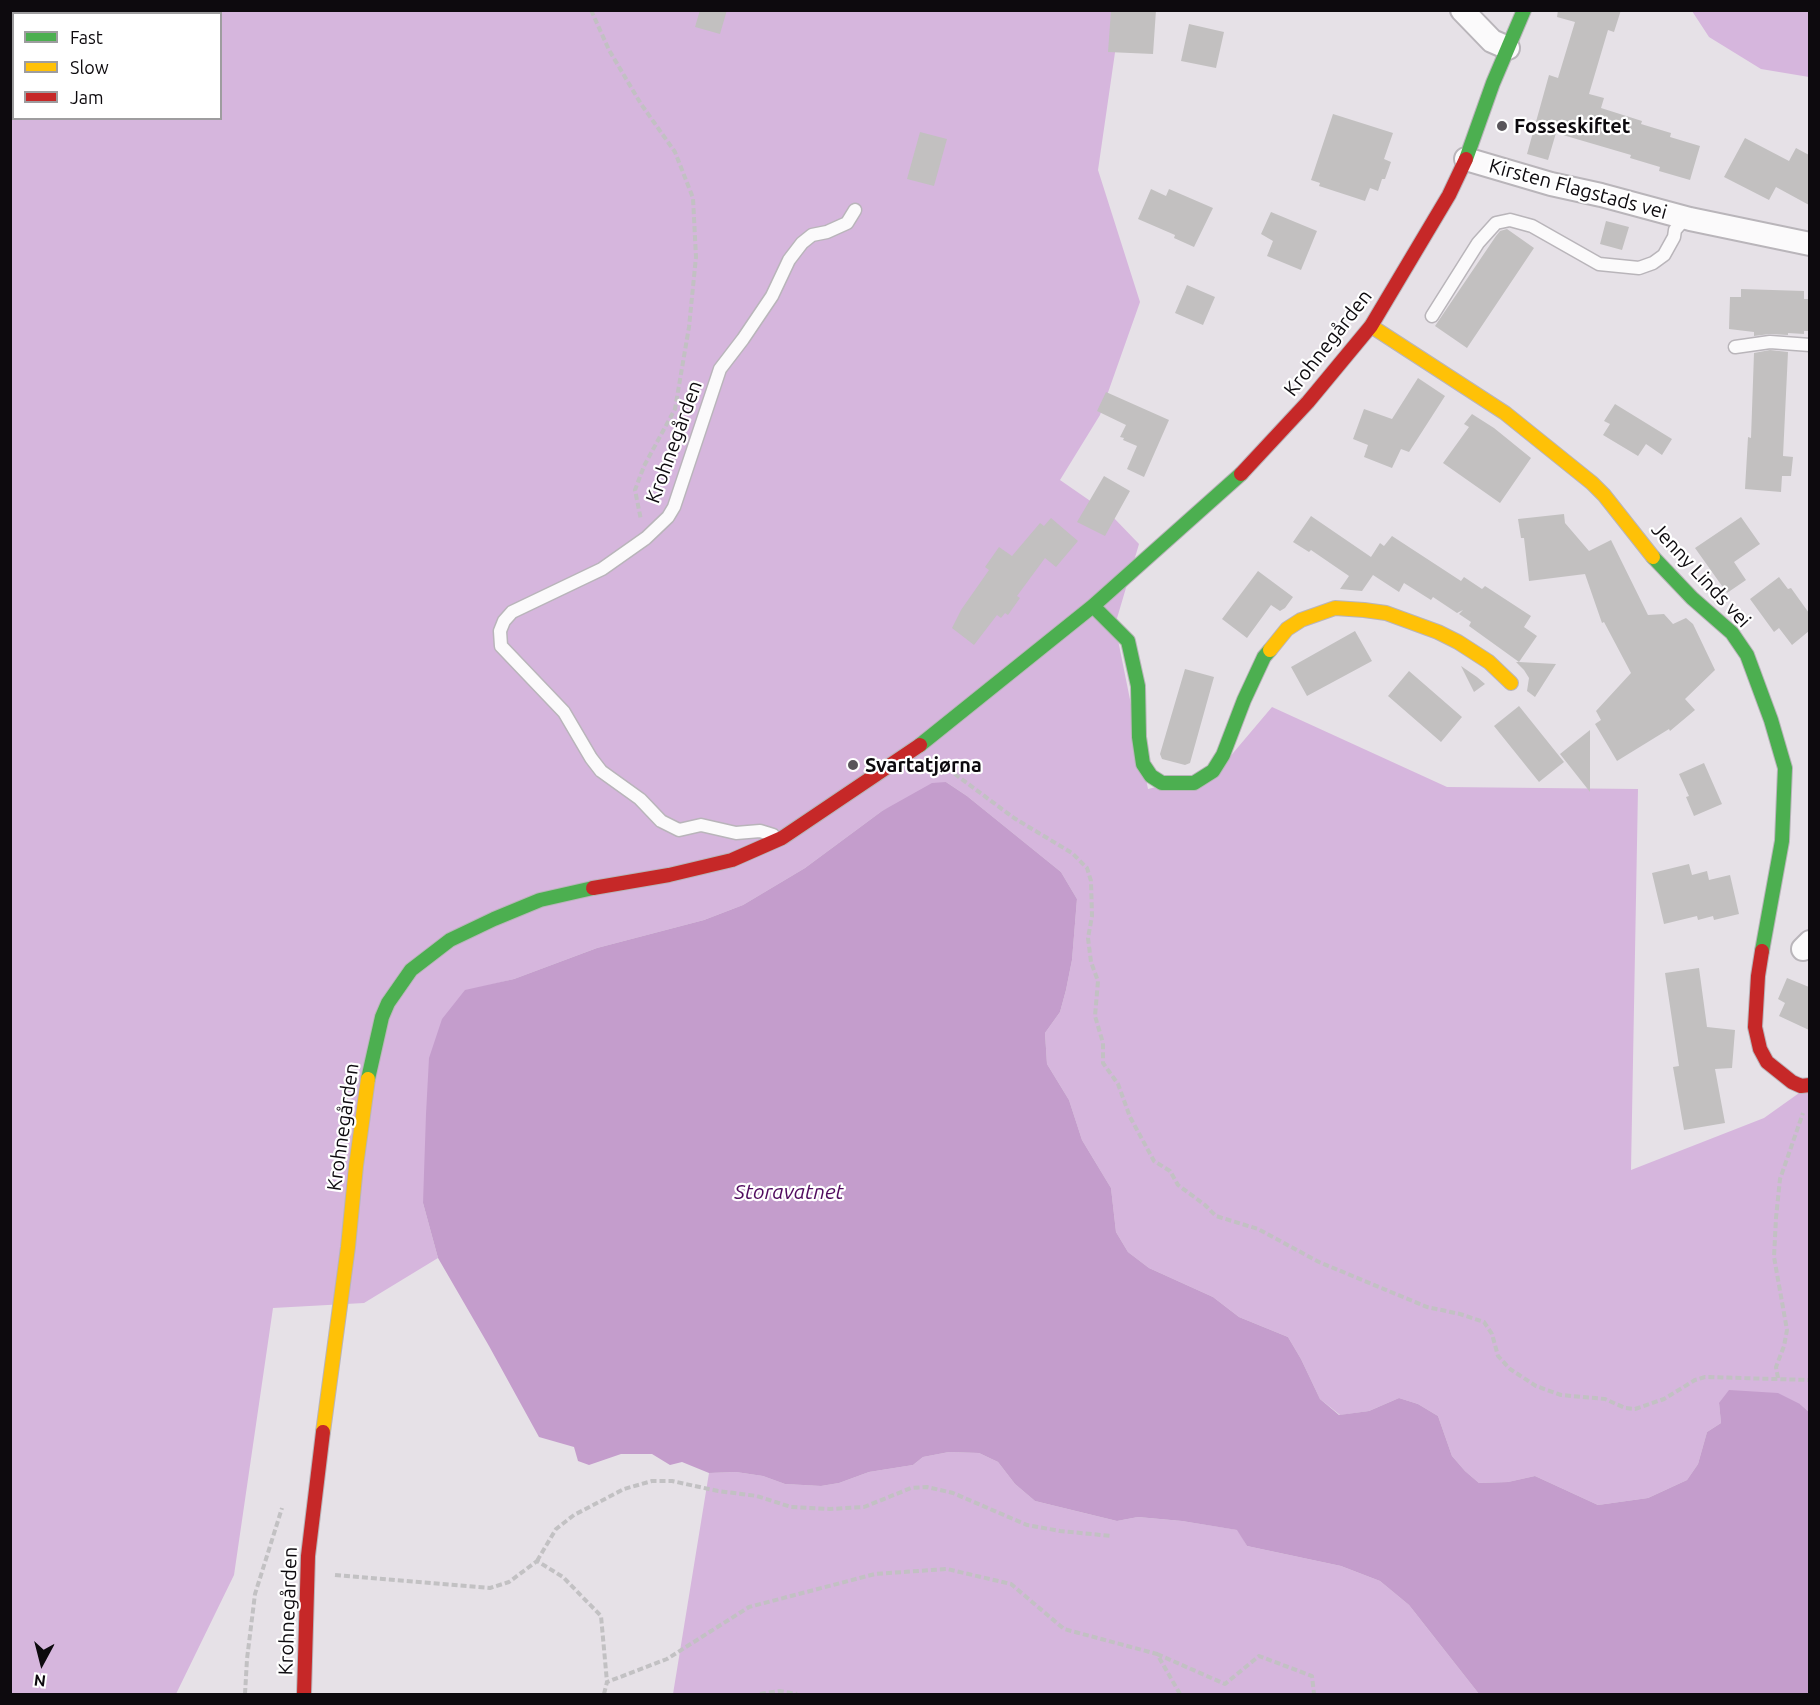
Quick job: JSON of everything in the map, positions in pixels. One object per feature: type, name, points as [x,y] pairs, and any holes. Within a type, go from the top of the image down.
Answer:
[{"type":"main road","name":"Krohnegården","points":[[304,1695],[308,1556],[364,1104],[370,1064],[382,1017],[388,1003],[411,970],[450,940],[494,918],[540,900],[587,889],[669,875],[732,860],[782,838],[919,745],[1093,606],[1248,468],[1308,402],[1371,326],[1449,195],[1466,159],[1493,83],[1524,10]]},
{"type":"main road","name":"Jenny Linds vei","points":[[1371,326],[1435,365],[1505,413],[1592,483],[1605,495],[1651,555],[1692,598],[1732,633],[1747,655],[1772,720],[1785,768],[1782,841],[1758,976],[1755,1027],[1760,1049],[1767,1062],[1792,1082],[1805,1086]]},
{"type":"main road","points":[[1093,606],[1128,641],[1138,686],[1139,737],[1143,764],[1151,776],[1162,783],[1194,783],[1213,771],[1223,755],[1244,700],[1264,657],[1287,629],[1320,612],[1335,608],[1386,613],[1438,632],[1489,662],[1511,683]]},
{"type":"street","points":[[1462,10],[1492,41],[1508,48]]},
{"type":"street","name":"Kirsten Flagstads vei","points":[[1466,159],[1551,184],[1690,219],[1809,244]]},
{"type":"lane","name":"Krohnegården","points":[[782,838],[760,831],[736,833],[701,825],[679,830],[670,827],[640,799],[601,771],[564,712],[501,646],[500,631],[504,621],[512,612],[602,569],[660,527],[674,507],[720,369],[772,296],[789,260],[802,243],[812,235],[827,232],[847,223],[855,210]]},
{"type":"lane","name":"Kirsten Flagstads vei","points":[[1432,316],[1478,243],[1496,223],[1510,220],[1532,226],[1599,264],[1639,268],[1653,263],[1664,255],[1674,237],[1675,230],[1681,223],[1690,219]]},
{"type":"lane","points":[[1735,347],[1770,342],[1809,345]]},
{"type":"path","points":[[591,10],[609,50],[635,95],[675,152],[693,198],[696,257],[675,409],[644,466],[634,490],[646,538]]},
{"type":"path","points":[[919,745],[934,759],[1014,818],[1072,854],[1088,868],[1091,881],[1092,916],[1088,938],[1091,962],[1098,981],[1095,1016],[1103,1043],[1103,1063],[1118,1084],[1130,1117],[1154,1161],[1170,1171],[1178,1185],[1216,1216],[1258,1229],[1319,1263],[1426,1307],[1484,1322],[1492,1334],[1498,1356],[1510,1369],[1536,1386],[1561,1395],[1605,1399],[1625,1408],[1635,1409],[1664,1399],[1695,1380],[1705,1377],[1809,1380]]},
{"type":"path","points":[[1778,1378],[1776,1368],[1787,1330],[1774,1257],[1776,1218],[1780,1179],[1803,1111],[1805,1086]]},
{"type":"path","points":[[308,1556],[327,1574],[490,1588],[509,1582],[537,1561],[556,1529],[574,1515],[624,1489],[652,1481],[672,1481],[718,1491],[757,1496],[791,1507],[830,1509],[864,1507],[911,1488],[927,1487],[953,1493],[1027,1525],[1112,1536]]},
{"type":"path","points":[[243,1695],[255,1594],[283,1505]]},
{"type":"path","points":[[537,1561],[563,1577],[601,1616],[607,1682],[604,1695]]},
{"type":"path","points":[[607,1682],[667,1659],[749,1607],[875,1574],[947,1569],[1011,1584],[1064,1629],[1157,1654],[1225,1684],[1259,1656],[1312,1676],[1314,1695]]},
{"type":"path","points":[[1157,1654],[1180,1695]]},
{"type":"path","points":[[760,1695],[779,1691],[797,1695]]},
{"type":"shaded area","points":[[11,11],[1121,11],[1098,170],[1140,302],[1100,415],[1060,480],[1112,516],[1139,544],[1115,625],[1148,789],[1217,772],[1272,707],[1447,787],[1638,789],[1631,1170],[1764,1118],[1809,1086],[1809,1412],[1800,1404],[1719,1403],[1721,1423],[1707,1432],[1698,1464],[1687,1480],[1648,1498],[1598,1505],[1535,1476],[1508,1482],[1479,1483],[1452,1456],[1438,1416],[1418,1404],[1399,1398],[1369,1411],[1340,1415],[1320,1399],[1288,1337],[1239,1317],[1213,1297],[1149,1268],[1128,1252],[1116,1232],[1111,1188],[1082,1140],[1069,1100],[1047,1064],[1045,1033],[1060,1012],[1066,990],[1072,960],[1077,899],[1061,872],[967,796],[946,782],[882,811],[805,868],[743,905],[704,920],[597,948],[514,979],[465,991],[423,1203],[438,1258],[364,1303],[273,1308],[234,1575],[176,1694],[11,1694]]},
{"type":"shaded area","points":[[1692,11],[1809,11],[1809,77],[1761,69],[1709,37]]},
{"type":"shaded area","points":[[949,1452],[979,1453],[998,1462],[1015,1484],[1035,1501],[1117,1521],[1138,1517],[1238,1530],[1247,1546],[1341,1566],[1380,1581],[1409,1605],[1479,1694],[673,1694],[709,1473],[736,1472],[763,1476],[785,1484],[821,1486],[839,1483],[869,1472],[913,1465],[923,1457]]},
{"type":"water","name":"Storavatnet","points":[[946,782],[967,796],[1061,872],[1077,899],[1072,960],[1066,990],[1060,1012],[1045,1033],[1047,1064],[1069,1100],[1082,1140],[1111,1188],[1116,1232],[1128,1252],[1149,1268],[1213,1297],[1239,1317],[1288,1337],[1320,1399],[1339,1415],[1369,1411],[1399,1398],[1418,1404],[1438,1416],[1452,1456],[1479,1483],[1508,1482],[1535,1476],[1598,1505],[1648,1498],[1687,1480],[1698,1464],[1707,1432],[1721,1423],[1719,1403],[1729,1390],[1778,1393],[1800,1404],[1809,1412],[1809,1694],[1479,1694],[1409,1605],[1380,1581],[1341,1566],[1247,1546],[1237,1530],[1138,1517],[1117,1521],[1035,1501],[1015,1484],[998,1462],[979,1453],[949,1452],[923,1457],[913,1465],[869,1472],[839,1483],[821,1486],[785,1484],[763,1476],[736,1472],[709,1473],[682,1462],[670,1465],[652,1454],[621,1454],[589,1465],[578,1461],[574,1447],[539,1437],[438,1258],[423,1203],[429,1058],[442,1019],[465,990],[514,979],[597,948],[704,920],[743,905],[805,868],[882,811],[932,783]]},
{"type":"building","points":[[700,10],[727,10],[720,34],[695,27]]},
{"type":"building","points":[[1111,10],[1156,10],[1153,54],[1108,52]]},
{"type":"building","points":[[1558,10],[1621,10],[1614,32],[1608,30],[1589,94],[1604,98],[1601,108],[1642,121],[1641,124],[1671,133],[1670,137],[1700,146],[1690,180],[1659,171],[1660,167],[1630,158],[1631,155],[1556,133],[1548,160],[1527,154],[1549,75],[1558,78],[1575,22],[1557,17]]},
{"type":"building","points":[[1189,24],[1224,32],[1216,68],[1181,61]]},
{"type":"building","points":[[1333,114],[1393,133],[1384,159],[1391,162],[1385,179],[1382,179],[1378,191],[1370,188],[1365,201],[1319,186],[1320,183],[1311,180]]},
{"type":"building","points":[[920,132],[947,139],[934,186],[907,179]]},
{"type":"building","points":[[1745,138],[1789,161],[1796,148],[1809,155],[1809,205],[1776,187],[1769,200],[1724,177]]},
{"type":"building","points":[[1151,189],[1166,196],[1169,189],[1213,208],[1194,247],[1174,238],[1175,235],[1138,219]]},
{"type":"building","points":[[1271,212],[1317,231],[1301,270],[1267,256],[1273,241],[1261,234]]},
{"type":"building","points":[[1606,221],[1629,227],[1622,250],[1600,244]]},
{"type":"building","points":[[1507,229],[1534,248],[1467,348],[1435,326],[1496,236],[1500,231]]},
{"type":"building","points":[[1187,285],[1215,297],[1203,325],[1175,313]]},
{"type":"building","points":[[1741,289],[1804,291],[1804,299],[1809,299],[1809,331],[1804,331],[1804,334],[1754,336],[1754,332],[1729,329],[1730,297],[1741,297]]},
{"type":"building","points":[[1770,350],[1788,352],[1783,456],[1793,457],[1791,476],[1782,476],[1781,492],[1745,489],[1748,437],[1751,438],[1754,353]]},
{"type":"building","points":[[1418,378],[1445,396],[1409,452],[1401,449],[1392,468],[1364,457],[1368,445],[1353,439],[1364,409],[1392,419]]},
{"type":"building","points":[[1106,392],[1169,420],[1144,477],[1127,469],[1137,446],[1120,437],[1126,425],[1097,411]]},
{"type":"building","points":[[1615,404],[1672,439],[1662,455],[1646,444],[1638,456],[1603,435],[1610,424],[1604,421]]},
{"type":"building","points":[[1472,414],[1494,428],[1531,458],[1500,503],[1443,463],[1469,427],[1464,424]]},
{"type":"building","points":[[1104,476],[1130,491],[1105,536],[1077,522]]},
{"type":"building","points":[[1564,514],[1565,523],[1589,551],[1611,540],[1648,615],[1664,614],[1673,624],[1686,618],[1693,624],[1715,670],[1685,699],[1695,710],[1670,731],[1669,729],[1617,761],[1595,724],[1601,720],[1596,711],[1631,673],[1604,622],[1602,623],[1585,574],[1529,581],[1524,538],[1521,538],[1518,519]]},
{"type":"building","points":[[1311,516],[1371,557],[1380,543],[1384,546],[1392,536],[1461,581],[1464,577],[1482,589],[1485,586],[1531,616],[1524,627],[1537,636],[1519,662],[1469,626],[1471,622],[1459,614],[1463,610],[1457,613],[1433,597],[1431,600],[1404,583],[1399,592],[1373,575],[1362,591],[1340,589],[1349,576],[1311,550],[1309,552],[1293,542]]},
{"type":"building","points":[[1741,517],[1760,544],[1734,562],[1746,580],[1727,593],[1695,548]]},
{"type":"building","points":[[1051,518],[1078,541],[1056,567],[1045,558],[1017,596],[1020,598],[1008,615],[1005,613],[1001,618],[997,615],[974,645],[952,628],[961,610],[989,570],[985,567],[999,547],[1012,556],[1040,523],[1044,526]]},
{"type":"building","points":[[1258,571],[1293,597],[1280,611],[1271,605],[1247,638],[1222,619]]},
{"type":"building","points":[[1779,577],[1788,589],[1791,588],[1809,613],[1809,631],[1792,645],[1779,628],[1774,632],[1750,599]]},
{"type":"building","points":[[1355,631],[1372,661],[1307,696],[1291,667]]},
{"type":"building","points":[[1516,662],[1556,664],[1535,697],[1527,691],[1529,678]]},
{"type":"building","points":[[1461,666],[1477,677],[1485,684],[1474,692]]},
{"type":"building","points":[[1185,669],[1214,677],[1190,763],[1185,765],[1162,759],[1160,754]]},
{"type":"building","points":[[1409,671],[1462,717],[1441,742],[1388,696]]},
{"type":"building","points":[[1519,706],[1564,762],[1539,782],[1494,726]]},
{"type":"building","points":[[1590,730],[1590,792],[1560,754]]},
{"type":"building","points":[[1704,763],[1722,804],[1694,816],[1686,797],[1689,796],[1679,774]]},
{"type":"building","points":[[1689,864],[1692,875],[1707,871],[1709,880],[1730,875],[1739,914],[1714,920],[1713,916],[1698,920],[1697,916],[1664,924],[1652,873]]},
{"type":"building","points":[[1699,968],[1707,1027],[1735,1030],[1732,1068],[1715,1069],[1725,1123],[1684,1130],[1673,1067],[1679,1066],[1665,973]]},
{"type":"building","points":[[1787,978],[1809,987],[1809,1030],[1779,1016],[1785,1003],[1778,999]]},
{"type":"traffic: fast","points":[[1466,159],[1493,83],[1524,10]]},
{"type":"traffic: fast","points":[[920,745],[1093,606],[1241,474]]},
{"type":"traffic: fast","points":[[1653,557],[1692,598],[1732,633],[1747,655],[1771,720],[1785,768],[1782,841],[1762,951]]},
{"type":"traffic: fast","points":[[1093,606],[1128,641],[1138,686],[1139,737],[1143,764],[1151,776],[1162,783],[1194,783],[1213,771],[1223,755],[1244,700],[1264,657],[1270,650]]},
{"type":"traffic: fast","points":[[368,1079],[382,1017],[388,1003],[411,970],[450,940],[494,919],[540,900],[593,888]]},
{"type":"traffic: slow","points":[[1371,326],[1505,413],[1592,483],[1653,557]]},
{"type":"traffic: slow","points":[[1270,650],[1287,629],[1301,620],[1335,608],[1386,613],[1438,632],[1458,642],[1489,662],[1511,683]]},
{"type":"traffic: slow","points":[[323,1432],[368,1079]]},
{"type":"traffic: jam","points":[[1241,474],[1308,402],[1371,326],[1449,195],[1466,159]]},
{"type":"traffic: jam","points":[[593,888],[669,875],[732,860],[782,838],[920,745]]},
{"type":"traffic: jam","points":[[1762,951],[1755,1027],[1760,1049],[1767,1062],[1792,1082],[1801,1086],[1810,1085]]},
{"type":"traffic: jam","points":[[304,1694],[308,1556],[323,1432]]},
{"type":"place","name":"Fosseskiftet","points":[[1502,126]]},
{"type":"place","name":"Svartatjørna","points":[[853,765]]}]
